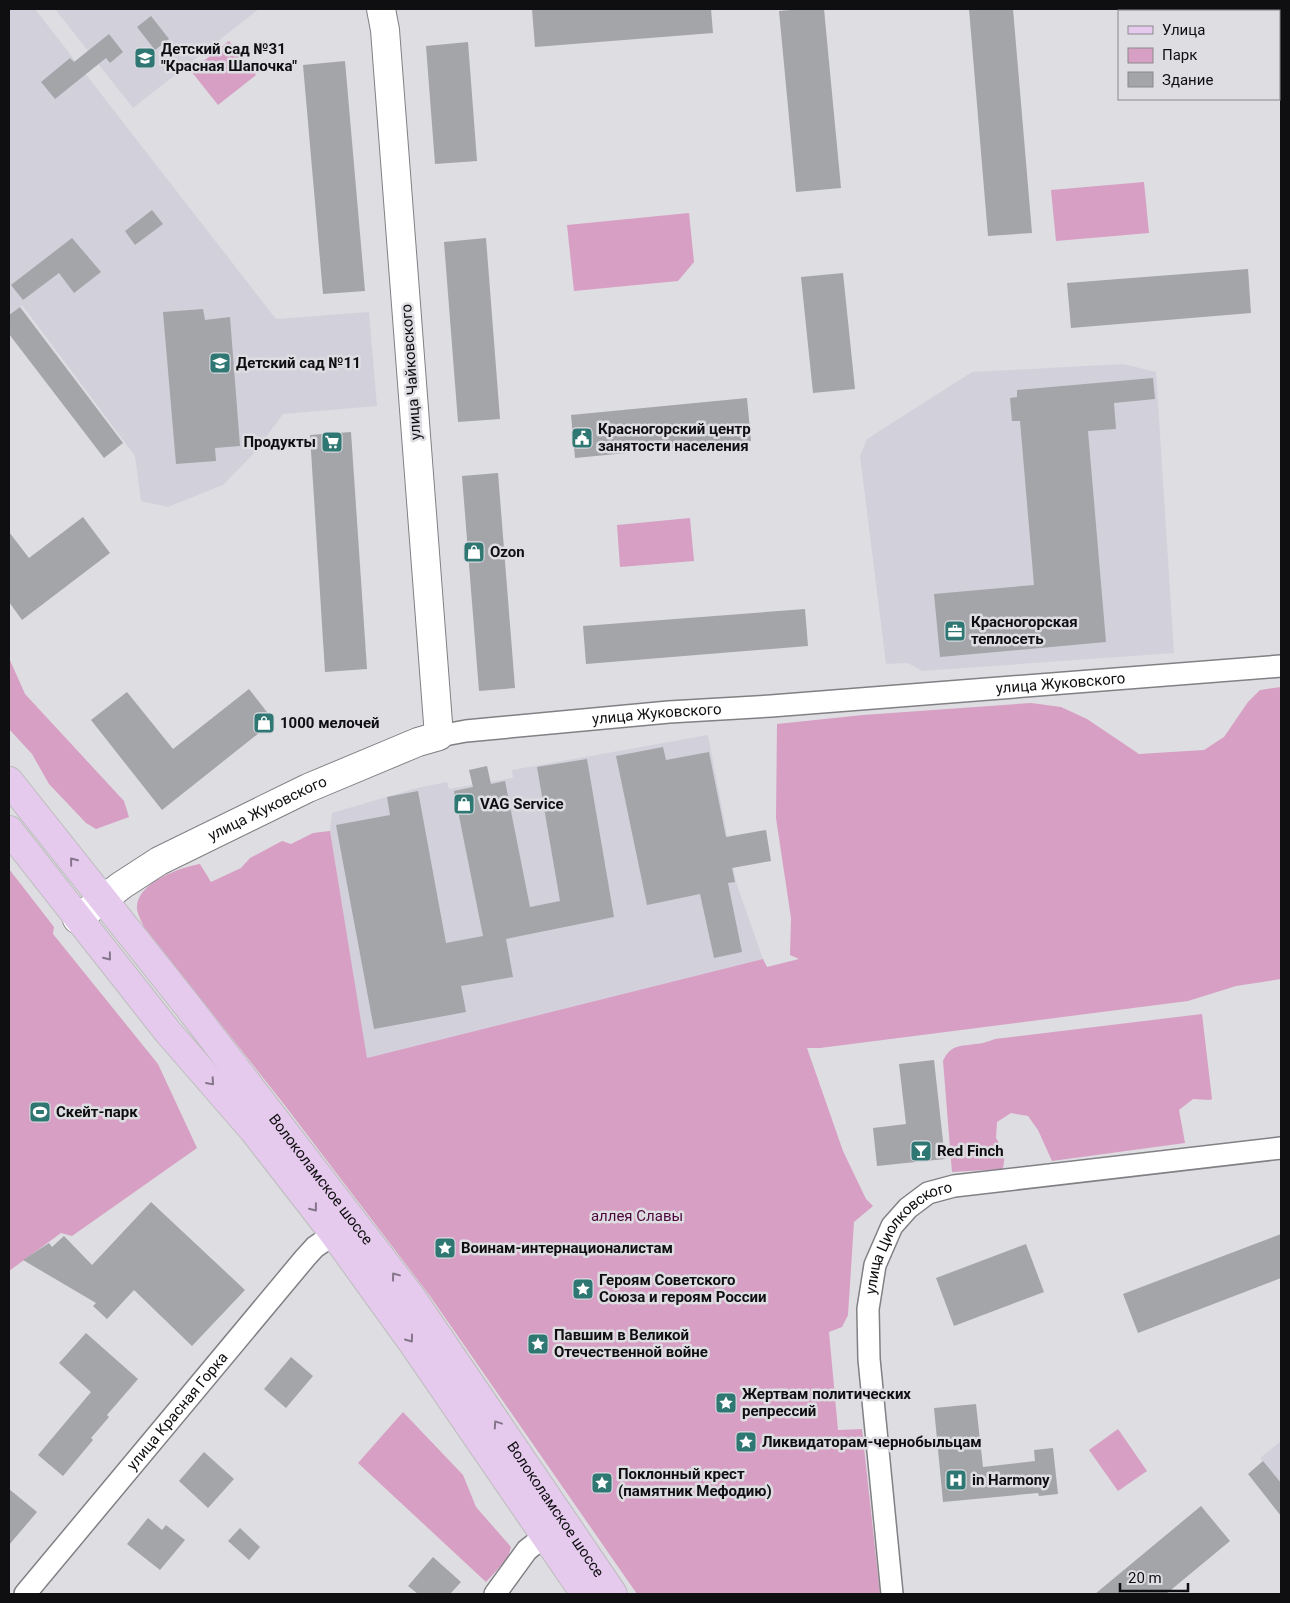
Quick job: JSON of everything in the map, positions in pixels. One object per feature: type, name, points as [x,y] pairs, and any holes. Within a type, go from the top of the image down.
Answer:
[{"type":"main road","name":"Волоколамское шоссе","points":[[9,781],[277,1120],[412,1298],[613,1594]]},
{"type":"main road","name":"Волоколамское шоссе","points":[[9,830],[77,919],[168,1032],[254,1131],[334,1234],[414,1345],[585,1594]]},
{"type":"street","name":"улица Чайковского","points":[[381,9],[385,30],[400,216],[439,736]]},
{"type":"street","name":"улица Жуковского","points":[[77,919],[159,861],[308,788],[418,742],[439,736],[466,731],[669,712],[771,706],[1281,666]]},
{"type":"street","name":"улица Циолковского","points":[[892,1594],[869,1359],[868,1309],[875,1265],[892,1226],[908,1208],[928,1193],[954,1186],[1281,1148]]},
{"type":"street","name":"улица Красная Горка","points":[[26,1594],[305,1258],[315,1247],[334,1234]]},
{"type":"street","points":[[494,1594],[527,1550],[546,1535]]},
{"type":"shaded area","name":"Детский сад №11","points":[[9,9],[35,9],[276,319],[369,312],[377,406],[283,414],[256,451],[223,485],[168,507],[141,501],[135,456],[22,305],[10,314],[19,326],[9,334]]},
{"type":"shaded area","name":"Детский сад №31 \"Красная Шапочка\"","points":[[55,9],[259,9],[133,108]]},
{"type":"shaded area","points":[[1123,364],[1156,372],[1174,653],[922,671],[908,663],[886,664],[860,456],[867,439],[972,372]]},
{"type":"shaded area","points":[[708,735],[736,882],[763,959],[367,1058],[330,831],[332,813],[417,788],[447,782],[449,789],[513,778],[512,770]]},
{"type":"shaded area","points":[[1281,1441],[1281,1483],[1260,1458]]},
{"type":"green space","points":[[229,41],[256,75],[218,105],[191,71]]},
{"type":"green space","points":[[1144,182],[1149,233],[1056,241],[1051,190]]},
{"type":"green space","points":[[689,213],[694,262],[678,281],[574,291],[567,225]]},
{"type":"green space","points":[[690,518],[694,561],[620,567],[617,525]]},
{"type":"green space","points":[[9,658],[25,694],[124,801],[129,817],[96,829],[86,823],[49,784],[32,754],[9,729]]},
{"type":"green space","name":"аллея Славы","points":[[1281,687],[1281,979],[1236,986],[1188,1001],[820,1048],[807,1048],[843,1151],[866,1199],[873,1206],[854,1222],[848,1315],[842,1327],[829,1332],[838,1430],[862,1429],[880,1594],[637,1594],[430,1296],[283,1103],[144,927],[137,909],[138,900],[143,891],[151,884],[171,873],[200,864],[211,882],[241,868],[250,858],[282,841],[291,844],[313,833],[330,831],[367,1058],[763,959],[767,967],[799,959],[790,955],[791,918],[776,818],[777,724],[863,715],[1031,703],[1061,707],[1087,719],[1139,754],[1204,750],[1224,737],[1248,702],[1260,690]]},
{"type":"green space","points":[[9,869],[54,927],[53,934],[158,1064],[197,1148],[72,1236],[61,1233],[9,1271]]},
{"type":"green space","points":[[1202,1014],[1212,1099],[1193,1099],[1179,1110],[1185,1143],[1052,1161],[1038,1130],[1028,1116],[1011,1113],[997,1122],[996,1138],[1005,1153],[1003,1169],[952,1172],[943,1061],[952,1049],[960,1046],[981,1044],[995,1039]]},
{"type":"green space","points":[[403,1412],[463,1475],[476,1507],[511,1547],[508,1558],[486,1582],[358,1463]]},
{"type":"green space","points":[[1118,1429],[1147,1471],[1118,1491],[1089,1450]]},
{"type":"building","points":[[532,9],[711,9],[713,33],[535,47]]},
{"type":"building","points":[[824,9],[841,188],[796,192],[779,11]]},
{"type":"building","points":[[969,9],[1013,9],[1032,233],[988,236]]},
{"type":"building","points":[[151,16],[169,39],[155,50],[137,27]]},
{"type":"building","points":[[109,34],[123,52],[110,63],[106,58],[55,99],[41,82],[70,58],[74,62]]},
{"type":"building","points":[[468,42],[477,161],[435,164],[426,46]]},
{"type":"building","points":[[345,61],[365,291],[323,294],[303,65]]},
{"type":"building","points":[[152,210],[163,224],[135,245],[125,231]]},
{"type":"building","points":[[72,238],[101,272],[74,293],[59,273],[23,300],[11,285]]},
{"type":"building","points":[[486,238],[500,419],[458,422],[444,242]]},
{"type":"building","points":[[1248,269],[1251,313],[1071,328],[1067,283]]},
{"type":"building","points":[[843,273],[855,389],[813,393],[801,277]]},
{"type":"building","points":[[20,307],[123,443],[104,458],[9,334],[9,315]]},
{"type":"building","points":[[203,309],[205,320],[230,317],[240,446],[215,448],[216,461],[176,464],[163,312]]},
{"type":"building","points":[[1153,378],[1155,399],[1114,403],[1116,429],[1088,431],[1106,642],[940,657],[934,594],[1034,585],[1020,421],[1012,421],[1010,398],[1017,397],[1017,390]]},
{"type":"building","points":[[747,398],[751,441],[575,458],[571,415]]},
{"type":"building","points":[[351,432],[367,669],[325,672],[310,435]]},
{"type":"building","points":[[498,473],[515,688],[479,691],[462,476]]},
{"type":"building","points":[[83,517],[110,553],[22,620],[9,602],[9,532],[29,558]]},
{"type":"building","points":[[805,609],[808,646],[586,664],[583,626]]},
{"type":"building","points":[[249,689],[274,721],[162,810],[91,720],[127,692],[173,749]]},
{"type":"building","points":[[663,747],[666,760],[709,752],[726,837],[766,830],[771,861],[732,868],[735,882],[728,883],[742,952],[714,958],[700,894],[647,905],[616,756]]},
{"type":"building","points":[[587,759],[614,917],[506,939],[513,977],[461,986],[466,1012],[374,1029],[336,825],[390,815],[387,797],[418,791],[446,943],[483,936],[454,791],[473,787],[469,770],[487,766],[491,784],[505,781],[530,907],[560,901],[537,767]]},
{"type":"building","points":[[934,1060],[945,1159],[877,1166],[873,1128],[906,1124],[899,1064]]},
{"type":"building","points":[[151,1202],[245,1290],[192,1346],[134,1290],[107,1319],[93,1306],[96,1303],[23,1260],[49,1243],[52,1247],[64,1236],[92,1265]]},
{"type":"building","points":[[1281,1234],[1281,1278],[1138,1333],[1123,1294]]},
{"type":"building","points":[[1026,1244],[1044,1292],[954,1326],[936,1278]]},
{"type":"building","points":[[86,1333],[138,1379],[107,1415],[109,1417],[91,1438],[93,1440],[63,1476],[38,1455],[91,1392],[59,1363]]},
{"type":"building","points":[[291,1357],[313,1376],[286,1408],[264,1389]]},
{"type":"building","points":[[976,1404],[983,1467],[1035,1461],[1034,1450],[1053,1448],[1058,1494],[1039,1496],[1038,1493],[943,1502],[934,1408]]},
{"type":"building","points":[[204,1452],[234,1479],[208,1508],[179,1481]]},
{"type":"building","points":[[1263,1461],[1281,1483],[1281,1516],[1248,1474]]},
{"type":"building","points":[[9,1489],[37,1512],[9,1545]]},
{"type":"building","points":[[1201,1506],[1230,1541],[1166,1594],[1095,1594]]},
{"type":"building","points":[[148,1518],[162,1530],[166,1525],[185,1540],[160,1570],[127,1544]]},
{"type":"building","points":[[240,1528],[260,1547],[249,1560],[228,1541]]},
{"type":"building","points":[[433,1557],[461,1582],[450,1594],[418,1594],[408,1586]]},
{"type":"place","name":"Детский сад №31 \"Красная Шапочка\"","points":[[145,58]]},
{"type":"place","name":"Детский сад №11","points":[[220,363]]},
{"type":"place","name":"Красногорский центр занятости населения","points":[[582,438]]},
{"type":"place","name":"Продукты","points":[[332,442]]},
{"type":"place","name":"Ozon","points":[[474,552]]},
{"type":"place","name":"Красногорская теплосеть","points":[[955,631]]},
{"type":"place","name":"1000 мелочей","points":[[264,723]]},
{"type":"place","name":"VAG Service","points":[[464,804]]},
{"type":"place","name":"Скейт-парк","points":[[40,1112]]},
{"type":"place","name":"Red Finch","points":[[921,1151]]},
{"type":"place","name":"Воинам-интернационалистам","points":[[445,1248]]},
{"type":"place","name":"Героям Советского Союза и героям России","points":[[583,1289]]},
{"type":"place","name":"Павшим в Великой Отечественной войне","points":[[538,1344]]},
{"type":"place","name":"Жертвам политических репрессий","points":[[726,1403]]},
{"type":"place","name":"Ликвидаторам-чернобыльцам","points":[[746,1442]]},
{"type":"place","name":"in Harmony","points":[[956,1480]]},
{"type":"place","name":"Поклонный крест (памятник Мефодию)","points":[[602,1483]]}]
